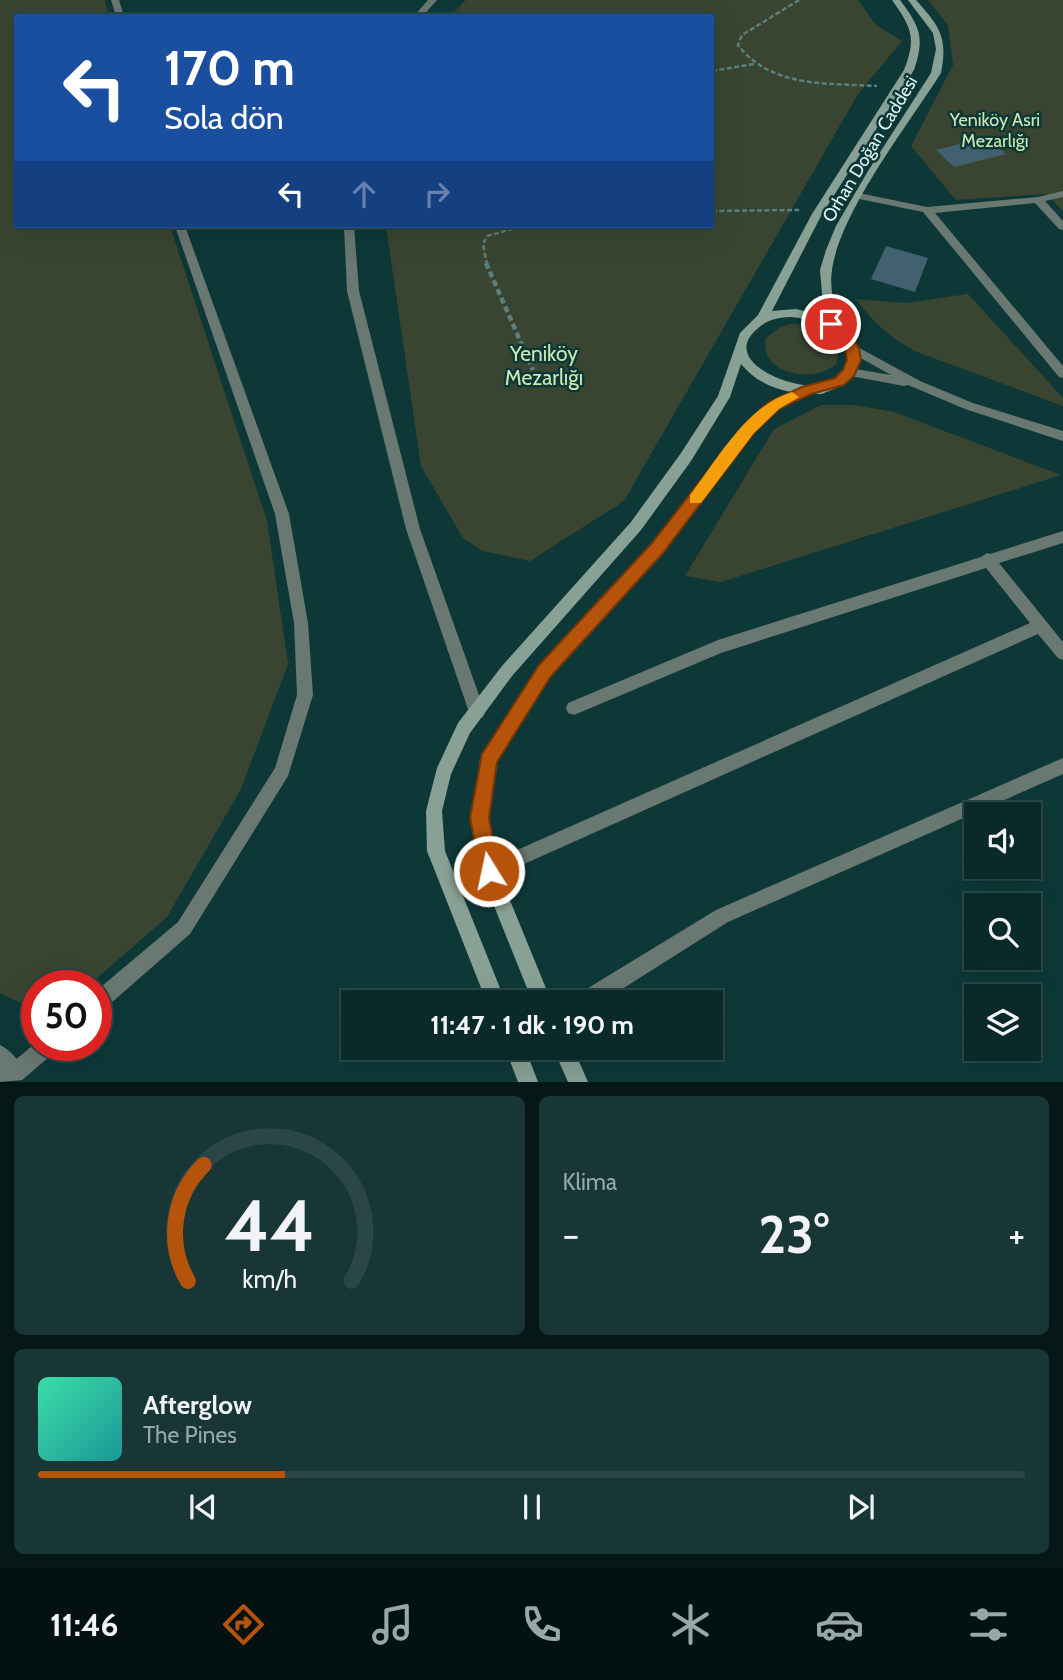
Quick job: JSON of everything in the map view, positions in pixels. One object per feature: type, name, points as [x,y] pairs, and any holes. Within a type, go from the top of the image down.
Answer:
[{"type":"main road","points":[[764,317],[817,214],[898,87],[919,46],[917,29],[896,0]]},
{"type":"main road","name":"Orhan Doğan Caddesi","points":[[831,324],[826,271],[833,245],[859,196],[936,73],[941,36],[912,0]]},
{"type":"main road","points":[[492,990],[436,851],[434,811],[443,774],[464,728],[507,671],[643,516],[724,397],[743,335],[751,324],[764,317],[797,313],[831,324],[844,335],[852,348],[854,360],[849,372],[839,382],[824,388],[807,390],[787,388],[755,372],[745,360],[741,347]]},
{"type":"main road","points":[[538,990],[489,871],[480,818],[488,760],[545,671],[657,548],[749,429],[774,405],[807,390]]},
{"type":"main road","points":[[519,1060],[528,1082]]},
{"type":"main road","points":[[568,1060],[578,1082]]},
{"type":"street","points":[[420,14],[433,0]]},
{"type":"street","points":[[859,196],[927,210],[1038,200],[1063,194]]},
{"type":"street","points":[[1038,200],[1063,227]]},
{"type":"street","points":[[927,210],[1063,374]]},
{"type":"street","points":[[112,989],[184,928],[282,771],[306,695],[301,624],[282,514],[181,228]]},
{"type":"street","points":[[349,228],[353,291],[413,529],[477,712]]},
{"type":"street","points":[[852,348],[916,384],[969,406],[1063,436]]},
{"type":"street","points":[[849,372],[916,384]]},
{"type":"street","points":[[575,708],[718,647],[987,559],[1063,537]]},
{"type":"street","points":[[987,559],[1063,653]]},
{"type":"street","points":[[489,871],[1040,626]]},
{"type":"street","points":[[603,990],[722,916],[1063,765]]},
{"type":"street","points":[[0,1055],[7,1075],[26,1061]]},
{"type":"path","points":[[799,0],[742,35],[738,45],[755,64],[772,71],[831,83],[898,87]]},
{"type":"path","points":[[714,71],[755,64]]},
{"type":"path","points":[[714,211],[794,209],[817,214]]},
{"type":"path","points":[[516,228],[487,236],[483,244],[485,260],[533,369]]},
{"type":"green space","points":[[0,0],[105,0],[108,14],[14,14],[14,228],[171,228],[267,521],[288,664],[241,789],[167,917],[106,970],[21,970],[21,1003],[0,993]]},
{"type":"green space","name":"Yeniköy Mezarlığı","points":[[466,0],[858,0],[875,24],[902,41],[858,94],[624,501],[530,561],[483,551],[463,538],[421,466],[386,228],[714,228],[714,14],[452,14]]},
{"type":"green space","name":"Yeniköy Asri Mezarlığı","points":[[928,0],[1063,0],[1063,211],[1046,194],[956,200],[911,146],[953,65],[948,25]]},
{"type":"green space","points":[[968,294],[1063,398],[1063,406],[917,352],[883,329],[856,299],[906,303]]},
{"type":"green space","points":[[791,324],[806,325],[825,332],[839,348],[836,364],[815,374],[790,372],[779,368],[766,351],[766,338],[780,327]]},
{"type":"green space","points":[[821,405],[854,405],[894,412],[1061,475],[721,582],[685,576],[774,429]]},
{"type":"building","points":[[987,137],[1006,154],[954,167],[936,150]]},
{"type":"building","points":[[886,246],[928,258],[915,292],[871,279]]},
{"type":"slow traffic","points":[[696,499],[749,429],[774,405],[792,397]]},
{"type":"route","points":[[489,871],[480,818],[488,760],[545,671],[657,548],[749,429],[774,405],[807,390],[824,388],[839,382],[849,372],[854,360],[852,348],[844,335],[831,324]]}]
